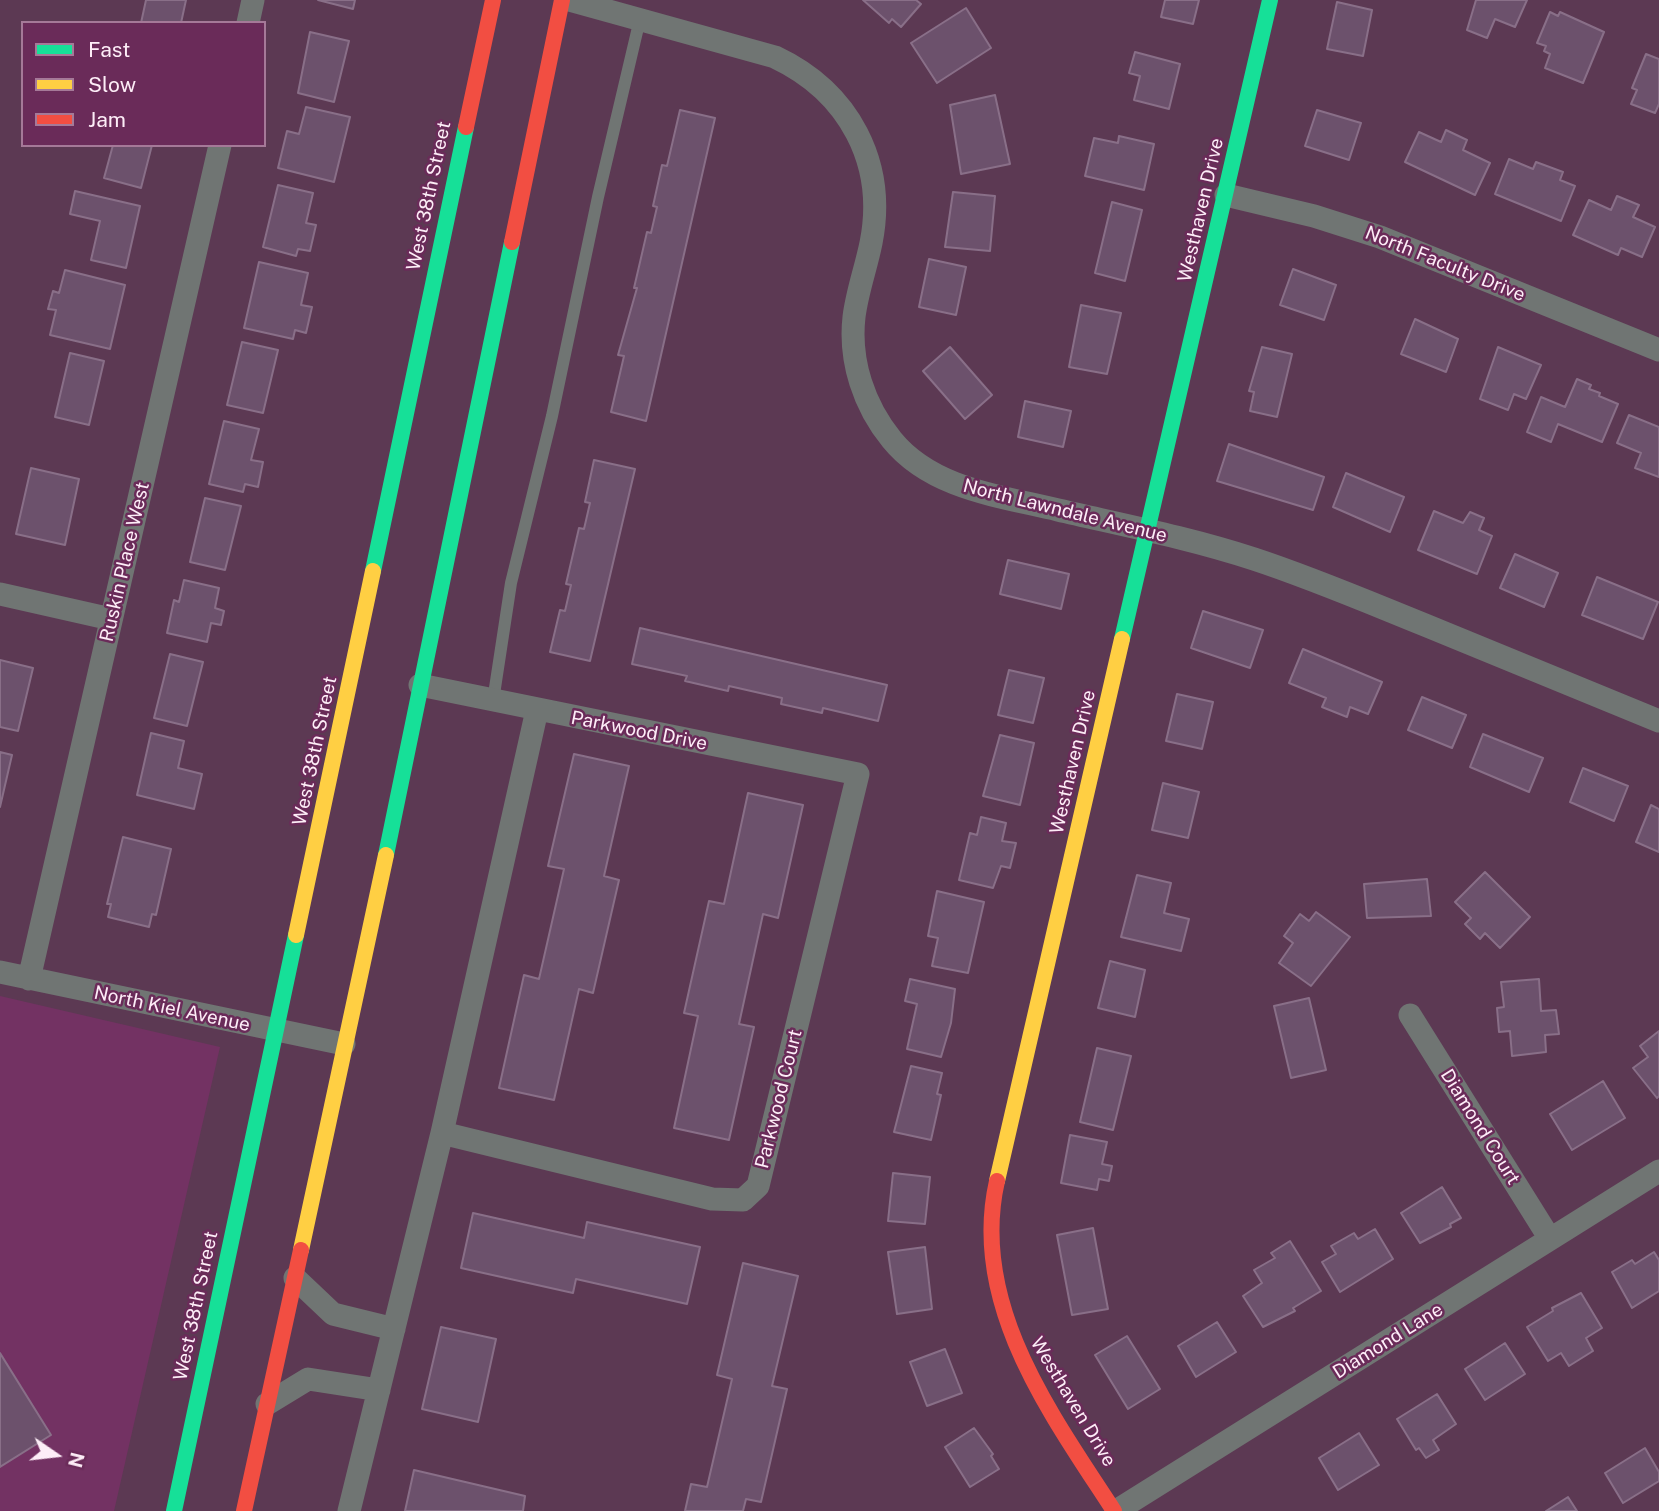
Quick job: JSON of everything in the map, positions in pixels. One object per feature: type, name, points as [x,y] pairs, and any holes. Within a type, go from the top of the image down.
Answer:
[{"type":"main road","name":"West 38th Street","points":[[174,1511],[492,0]]},
{"type":"main road","points":[[244,1511],[420,685],[562,0]]},
{"type":"main road","name":"Westhaven Drive","points":[[1115,1511],[1017,1352],[997,1288],[992,1236],[999,1168],[1270,0]]},
{"type":"street","points":[[248,21],[253,0]]},
{"type":"street","name":"North Lawndale Avenue","points":[[569,0],[775,57],[801,70],[820,85],[848,115],[870,163],[875,202],[871,242],[857,299],[854,351],[866,398],[895,444],[928,470],[964,488],[1252,558],[1304,576],[1659,721]]},
{"type":"street","name":"Ruskin Place West","points":[[29,979],[220,147]]},
{"type":"street","name":"North Faculty Drive","points":[[1226,195],[1314,216],[1380,237],[1659,350]]},
{"type":"street","points":[[0,594],[111,620]]},
{"type":"street","name":"Parkwood Drive","points":[[420,685],[858,774]]},
{"type":"street","points":[[349,1511],[442,1133],[537,710]]},
{"type":"street","name":"Parkwood Court","points":[[442,1133],[712,1199],[743,1200],[758,1186],[858,774]]},
{"type":"street","name":"North Kiel Avenue","points":[[0,972],[344,1044]]},
{"type":"street","name":"Diamond Court","points":[[1410,1015],[1550,1239]]},
{"type":"street","name":"Diamond Lane","points":[[1115,1511],[1659,1171]]},
{"type":"street","points":[[295,1278],[333,1314],[394,1329]]},
{"type":"street","points":[[267,1404],[308,1379],[379,1390]]},
{"type":"lane","points":[[493,701],[511,583],[552,416],[598,197],[640,19]]},
{"type":"shaded area","points":[[0,996],[220,1047],[114,1511],[0,1511]]},
{"type":"building","points":[[146,0],[186,0],[181,21],[141,21]]},
{"type":"building","points":[[318,0],[355,0],[353,9]]},
{"type":"building","points":[[863,0],[916,0],[921,4],[901,27],[892,19],[889,23]]},
{"type":"building","points":[[1165,0],[1199,0],[1193,24],[1161,17]]},
{"type":"building","points":[[1476,0],[1527,0],[1515,27],[1495,19],[1487,38],[1467,30]]},
{"type":"building","points":[[1337,2],[1372,10],[1363,56],[1327,49]]},
{"type":"building","points":[[966,8],[991,48],[937,83],[911,43]]},
{"type":"building","points":[[1550,12],[1558,16],[1560,12],[1604,32],[1583,83],[1545,68],[1550,54],[1544,51],[1546,46],[1537,43]]},
{"type":"building","points":[[310,32],[349,41],[334,102],[298,93]]},
{"type":"building","points":[[1135,52],[1180,64],[1169,109],[1134,100],[1140,76],[1129,73]]},
{"type":"building","points":[[1646,54],[1659,59],[1659,104],[1655,113],[1631,104],[1637,90],[1632,88]]},
{"type":"building","points":[[995,95],[1010,164],[961,174],[950,105]]},
{"type":"building","points":[[306,107],[350,117],[334,182],[278,168],[287,131],[299,134]]},
{"type":"building","points":[[680,110],[715,118],[646,421],[611,412],[624,356],[618,355],[637,288],[634,288],[647,232],[651,233],[657,207],[653,206],[662,165],[667,166]]},
{"type":"building","points":[[1317,110],[1361,123],[1349,160],[1305,146]]},
{"type":"building","points":[[1446,130],[1467,140],[1463,150],[1490,163],[1475,195],[1405,162],[1419,132],[1441,142]]},
{"type":"building","points":[[1119,136],[1154,144],[1144,190],[1085,176],[1094,138],[1118,143]]},
{"type":"building","points":[[112,147],[151,147],[141,188],[104,178]]},
{"type":"building","points":[[1509,159],[1533,169],[1536,162],[1563,172],[1560,180],[1575,186],[1561,221],[1495,194]]},
{"type":"building","points":[[278,185],[313,193],[306,223],[316,225],[310,251],[298,249],[296,256],[263,247]]},
{"type":"building","points":[[75,191],[140,206],[126,268],[91,260],[100,221],[70,214]]},
{"type":"building","points":[[953,192],[995,196],[990,251],[945,247]]},
{"type":"building","points":[[1617,196],[1639,205],[1633,217],[1655,227],[1642,257],[1621,248],[1618,255],[1573,235],[1589,200],[1611,210]]},
{"type":"building","points":[[1112,202],[1142,210],[1125,281],[1095,273]]},
{"type":"building","points":[[929,259],[966,267],[956,315],[919,307]]},
{"type":"building","points":[[259,262],[308,273],[301,305],[312,307],[306,333],[295,330],[293,339],[244,328]]},
{"type":"building","points":[[1293,269],[1336,285],[1324,320],[1280,305]]},
{"type":"building","points":[[65,270],[125,285],[110,349],[50,335],[56,310],[48,309],[53,291],[59,293]]},
{"type":"building","points":[[1081,305],[1121,313],[1107,374],[1069,367]]},
{"type":"building","points":[[1415,319],[1458,339],[1446,372],[1401,354]]},
{"type":"building","points":[[242,342],[278,350],[263,413],[227,405]]},
{"type":"building","points":[[950,347],[992,395],[965,419],[923,371]]},
{"type":"building","points":[[1262,347],[1292,354],[1277,417],[1250,411],[1254,392],[1249,391]]},
{"type":"building","points":[[1498,347],[1541,365],[1526,399],[1514,394],[1508,410],[1480,399]]},
{"type":"building","points":[[70,353],[104,361],[89,425],[55,417]]},
{"type":"building","points":[[1577,379],[1591,385],[1589,389],[1600,393],[1599,396],[1618,404],[1602,442],[1558,424],[1551,442],[1527,432],[1541,397],[1565,407]]},
{"type":"building","points":[[1025,401],[1071,411],[1063,447],[1018,437]]},
{"type":"building","points":[[1629,415],[1659,427],[1659,477],[1635,468],[1641,453],[1617,443]]},
{"type":"building","points":[[224,421],[259,429],[251,460],[263,462],[258,487],[245,484],[243,492],[209,484]]},
{"type":"building","points":[[1229,444],[1324,477],[1313,510],[1217,481]]},
{"type":"building","points":[[594,460],[635,469],[590,661],[550,652],[560,610],[565,611],[571,585],[566,584],[579,528],[584,529],[590,503],[585,502]]},
{"type":"building","points":[[31,468],[79,479],[65,545],[16,534]]},
{"type":"building","points":[[1346,473],[1404,497],[1390,532],[1333,507]]},
{"type":"building","points":[[205,498],[241,506],[225,570],[190,562]]},
{"type":"building","points":[[1434,511],[1463,523],[1470,512],[1484,518],[1479,530],[1492,536],[1477,574],[1418,550]]},
{"type":"building","points":[[1515,554],[1558,573],[1544,607],[1500,588]]},
{"type":"building","points":[[1008,560],[1069,574],[1061,609],[1000,594]]},
{"type":"building","points":[[1597,577],[1658,602],[1643,639],[1582,615]]},
{"type":"building","points":[[184,580],[219,588],[215,608],[224,611],[221,625],[211,623],[207,642],[167,633],[174,600],[179,602]]},
{"type":"building","points":[[1203,611],[1263,630],[1250,668],[1191,648]]},
{"type":"building","points":[[640,628],[887,685],[878,721],[823,708],[822,713],[781,704],[782,698],[729,686],[728,691],[685,681],[687,676],[632,664]]},
{"type":"building","points":[[1303,649],[1382,682],[1368,714],[1350,707],[1347,717],[1322,707],[1326,698],[1289,683]]},
{"type":"building","points":[[170,654],[203,662],[187,726],[154,718]]},
{"type":"building","points":[[0,660],[33,668],[18,731],[0,727]]},
{"type":"building","points":[[1009,670],[1044,678],[1033,723],[998,715]]},
{"type":"building","points":[[1177,694],[1213,702],[1202,749],[1166,741]]},
{"type":"building","points":[[1422,697],[1466,715],[1452,748],[1408,730]]},
{"type":"building","points":[[151,733],[184,741],[178,768],[202,774],[194,809],[137,795]]},
{"type":"building","points":[[1483,734],[1543,758],[1529,792],[1470,767]]},
{"type":"building","points":[[1000,735],[1034,743],[1020,805],[983,796]]},
{"type":"building","points":[[0,752],[12,755],[0,807]]},
{"type":"building","points":[[574,754],[629,766],[604,876],[619,880],[593,993],[579,989],[554,1100],[499,1088],[524,975],[539,979],[564,869],[548,866]]},
{"type":"building","points":[[1583,768],[1628,786],[1614,821],[1570,802]]},
{"type":"building","points":[[1163,783],[1199,792],[1188,838],[1152,830]]},
{"type":"building","points":[[748,793],[803,805],[778,918],[763,914],[739,1024],[754,1027],[729,1140],[674,1128],[698,1016],[684,1013],[709,901],[724,904]]},
{"type":"building","points":[[1651,805],[1659,809],[1659,852],[1636,842]]},
{"type":"building","points":[[981,817],[1006,823],[1002,841],[1016,843],[1010,868],[1001,866],[993,888],[959,880],[970,833],[977,835]]},
{"type":"building","points":[[123,837],[171,849],[156,915],[152,914],[149,927],[108,917],[111,904],[107,904]]},
{"type":"building","points":[[1485,872],[1530,917],[1500,948],[1485,933],[1480,939],[1465,924],[1471,918],[1455,902]]},
{"type":"building","points":[[1137,875],[1171,883],[1164,913],[1189,919],[1181,951],[1121,937]]},
{"type":"building","points":[[1427,879],[1431,916],[1367,918],[1364,884]]},
{"type":"building","points":[[937,891],[984,902],[968,973],[932,966],[938,938],[928,936]]},
{"type":"building","points":[[1316,912],[1350,937],[1311,986],[1279,963],[1293,943],[1284,936],[1300,914],[1309,921]]},
{"type":"building","points":[[1110,961],[1145,970],[1135,1017],[1098,1008]]},
{"type":"building","points":[[910,979],[955,989],[951,1023],[941,1057],[907,1049],[917,1004],[905,1001]]},
{"type":"building","points":[[1539,979],[1541,1011],[1556,1010],[1559,1034],[1545,1035],[1546,1052],[1512,1056],[1510,1031],[1499,1032],[1497,1008],[1504,1007],[1501,982]]},
{"type":"building","points":[[1309,998],[1326,1070],[1291,1078],[1274,1006]]},
{"type":"building","points":[[1659,1031],[1657,1098],[1633,1068],[1648,1057],[1640,1046]]},
{"type":"building","points":[[1097,1048],[1131,1056],[1113,1130],[1080,1122]]},
{"type":"building","points":[[911,1066],[942,1073],[937,1094],[941,1095],[931,1140],[894,1132]]},
{"type":"building","points":[[1603,1081],[1625,1118],[1572,1150],[1550,1114]]},
{"type":"building","points":[[1070,1135],[1107,1142],[1102,1164],[1112,1166],[1109,1181],[1099,1179],[1097,1190],[1061,1183]]},
{"type":"building","points":[[893,1173],[930,1177],[925,1224],[888,1221]]},
{"type":"building","points":[[1442,1187],[1461,1218],[1450,1224],[1451,1227],[1420,1243],[1401,1213]]},
{"type":"building","points":[[473,1213],[584,1238],[587,1222],[700,1247],[687,1304],[576,1279],[573,1293],[461,1268]]},
{"type":"building","points":[[1093,1228],[1108,1309],[1072,1315],[1057,1235]]},
{"type":"building","points":[[1375,1229],[1393,1259],[1340,1292],[1322,1262],[1336,1254],[1331,1246],[1354,1233],[1358,1239]]},
{"type":"building","points":[[1290,1241],[1321,1291],[1293,1308],[1295,1311],[1263,1327],[1243,1296],[1262,1283],[1254,1270],[1275,1258],[1271,1253]]},
{"type":"building","points":[[925,1247],[932,1309],[897,1314],[888,1252]]},
{"type":"building","points":[[1654,1252],[1659,1260],[1659,1291],[1632,1308],[1612,1272],[1632,1260],[1635,1264]]},
{"type":"building","points":[[743,1263],[798,1276],[772,1386],[787,1389],[761,1502],[746,1499],[743,1511],[685,1511],[691,1484],[707,1487],[732,1379],[717,1375]]},
{"type":"building","points":[[1581,1293],[1602,1328],[1586,1338],[1593,1351],[1569,1366],[1561,1353],[1548,1361],[1527,1327],[1553,1311],[1552,1308]]},
{"type":"building","points":[[1217,1322],[1236,1352],[1196,1377],[1178,1346]]},
{"type":"building","points":[[441,1327],[496,1339],[478,1422],[422,1409]]},
{"type":"building","points":[[1127,1336],[1160,1389],[1128,1409],[1095,1355]]},
{"type":"building","points":[[1505,1343],[1525,1374],[1485,1400],[1465,1369]]},
{"type":"building","points":[[945,1349],[962,1393],[927,1406],[910,1362]]},
{"type":"building","points":[[0,1353],[51,1435],[0,1467]]},
{"type":"building","points":[[1437,1394],[1456,1424],[1433,1440],[1439,1450],[1426,1458],[1419,1448],[1416,1450],[1397,1419]]},
{"type":"building","points":[[974,1428],[993,1454],[991,1456],[999,1469],[970,1487],[945,1447]]},
{"type":"building","points":[[1359,1433],[1379,1465],[1338,1490],[1319,1458]]},
{"type":"building","points":[[1645,1448],[1659,1472],[1659,1481],[1623,1503],[1605,1473]]},
{"type":"building","points":[[414,1470],[525,1496],[523,1511],[405,1511]]},
{"type":"building","points":[[1568,1497],[1577,1511],[1546,1511]]},
{"type":"traffic: fast","points":[[1122,639],[1270,0]]},
{"type":"traffic: fast","points":[[373,571],[466,127]]},
{"type":"traffic: fast","points":[[386,855],[512,242]]},
{"type":"traffic: fast","points":[[174,1511],[296,935]]},
{"type":"traffic: slow","points":[[296,935],[373,571]]},
{"type":"traffic: slow","points":[[997,1181],[1122,639]]},
{"type":"traffic: slow","points":[[301,1250],[386,855]]},
{"type":"traffic: jam","points":[[466,127],[493,0]]},
{"type":"traffic: jam","points":[[512,242],[562,0]]},
{"type":"traffic: jam","points":[[997,1181],[991,1227],[995,1271],[1005,1314],[1021,1356],[1042,1396],[1114,1511]]},
{"type":"traffic: jam","points":[[244,1511],[301,1250]]}]
